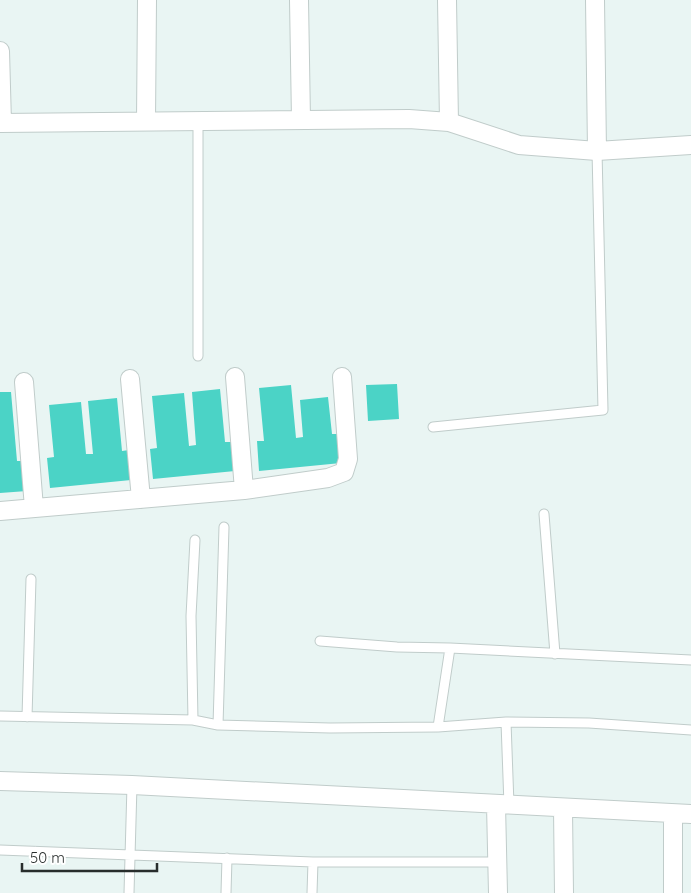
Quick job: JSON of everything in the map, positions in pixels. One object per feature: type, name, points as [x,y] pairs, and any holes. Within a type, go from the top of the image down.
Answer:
[{"type":"street","points":[[146,121],[147,0]]},
{"type":"street","points":[[299,0],[301,120]]},
{"type":"street","points":[[447,0],[449,122]]},
{"type":"street","points":[[595,0],[597,151]]},
{"type":"street","points":[[0,51],[1,123],[410,119],[449,122],[519,145],[597,151],[691,145]]},
{"type":"street","points":[[235,377],[244,490]]},
{"type":"street","points":[[0,511],[244,490],[328,478],[344,472],[348,459],[342,377]]},
{"type":"street","points":[[130,379],[141,499]]},
{"type":"street","points":[[24,382],[34,508]]},
{"type":"street","points":[[0,782],[132,785],[563,809],[691,814]]},
{"type":"street","points":[[498,893],[502,805]]},
{"type":"street","points":[[563,809],[564,893]]},
{"type":"street","points":[[673,814],[673,893]]},
{"type":"lane","points":[[198,121],[198,356]]},
{"type":"lane","points":[[433,427],[603,410],[597,151]]},
{"type":"lane","points":[[544,514],[555,654]]},
{"type":"lane","points":[[218,725],[224,527]]},
{"type":"lane","points":[[193,720],[191,616],[195,540]]},
{"type":"lane","points":[[27,717],[31,579]]},
{"type":"lane","points":[[320,641],[397,647],[691,660]]},
{"type":"lane","points":[[438,727],[450,648]]},
{"type":"lane","points":[[0,716],[193,720],[218,725],[330,728],[438,727],[506,722],[589,723],[691,730]]},
{"type":"lane","points":[[502,805],[506,722]]},
{"type":"lane","points":[[129,893],[132,785]]},
{"type":"lane","points":[[0,850],[314,862],[498,862]]},
{"type":"lane","points":[[226,858],[226,893]]},
{"type":"lane","points":[[312,893],[314,862]]},
{"type":"building","points":[[397,384],[399,419],[368,421],[366,385]]},
{"type":"building","points":[[291,385],[296,438],[303,437],[300,400],[328,397],[332,434],[338,434],[341,463],[259,471],[257,441],[264,441],[259,388]]},
{"type":"building","points":[[220,389],[225,442],[232,442],[235,471],[153,479],[150,449],[157,448],[152,396],[184,393],[189,446],[196,445],[192,392]]},
{"type":"building","points":[[0,392],[11,392],[17,461],[24,461],[27,491],[0,493]]},
{"type":"building","points":[[117,398],[122,451],[129,450],[131,480],[50,488],[47,458],[54,457],[49,405],[81,402],[86,454],[93,454],[88,401]]}]
